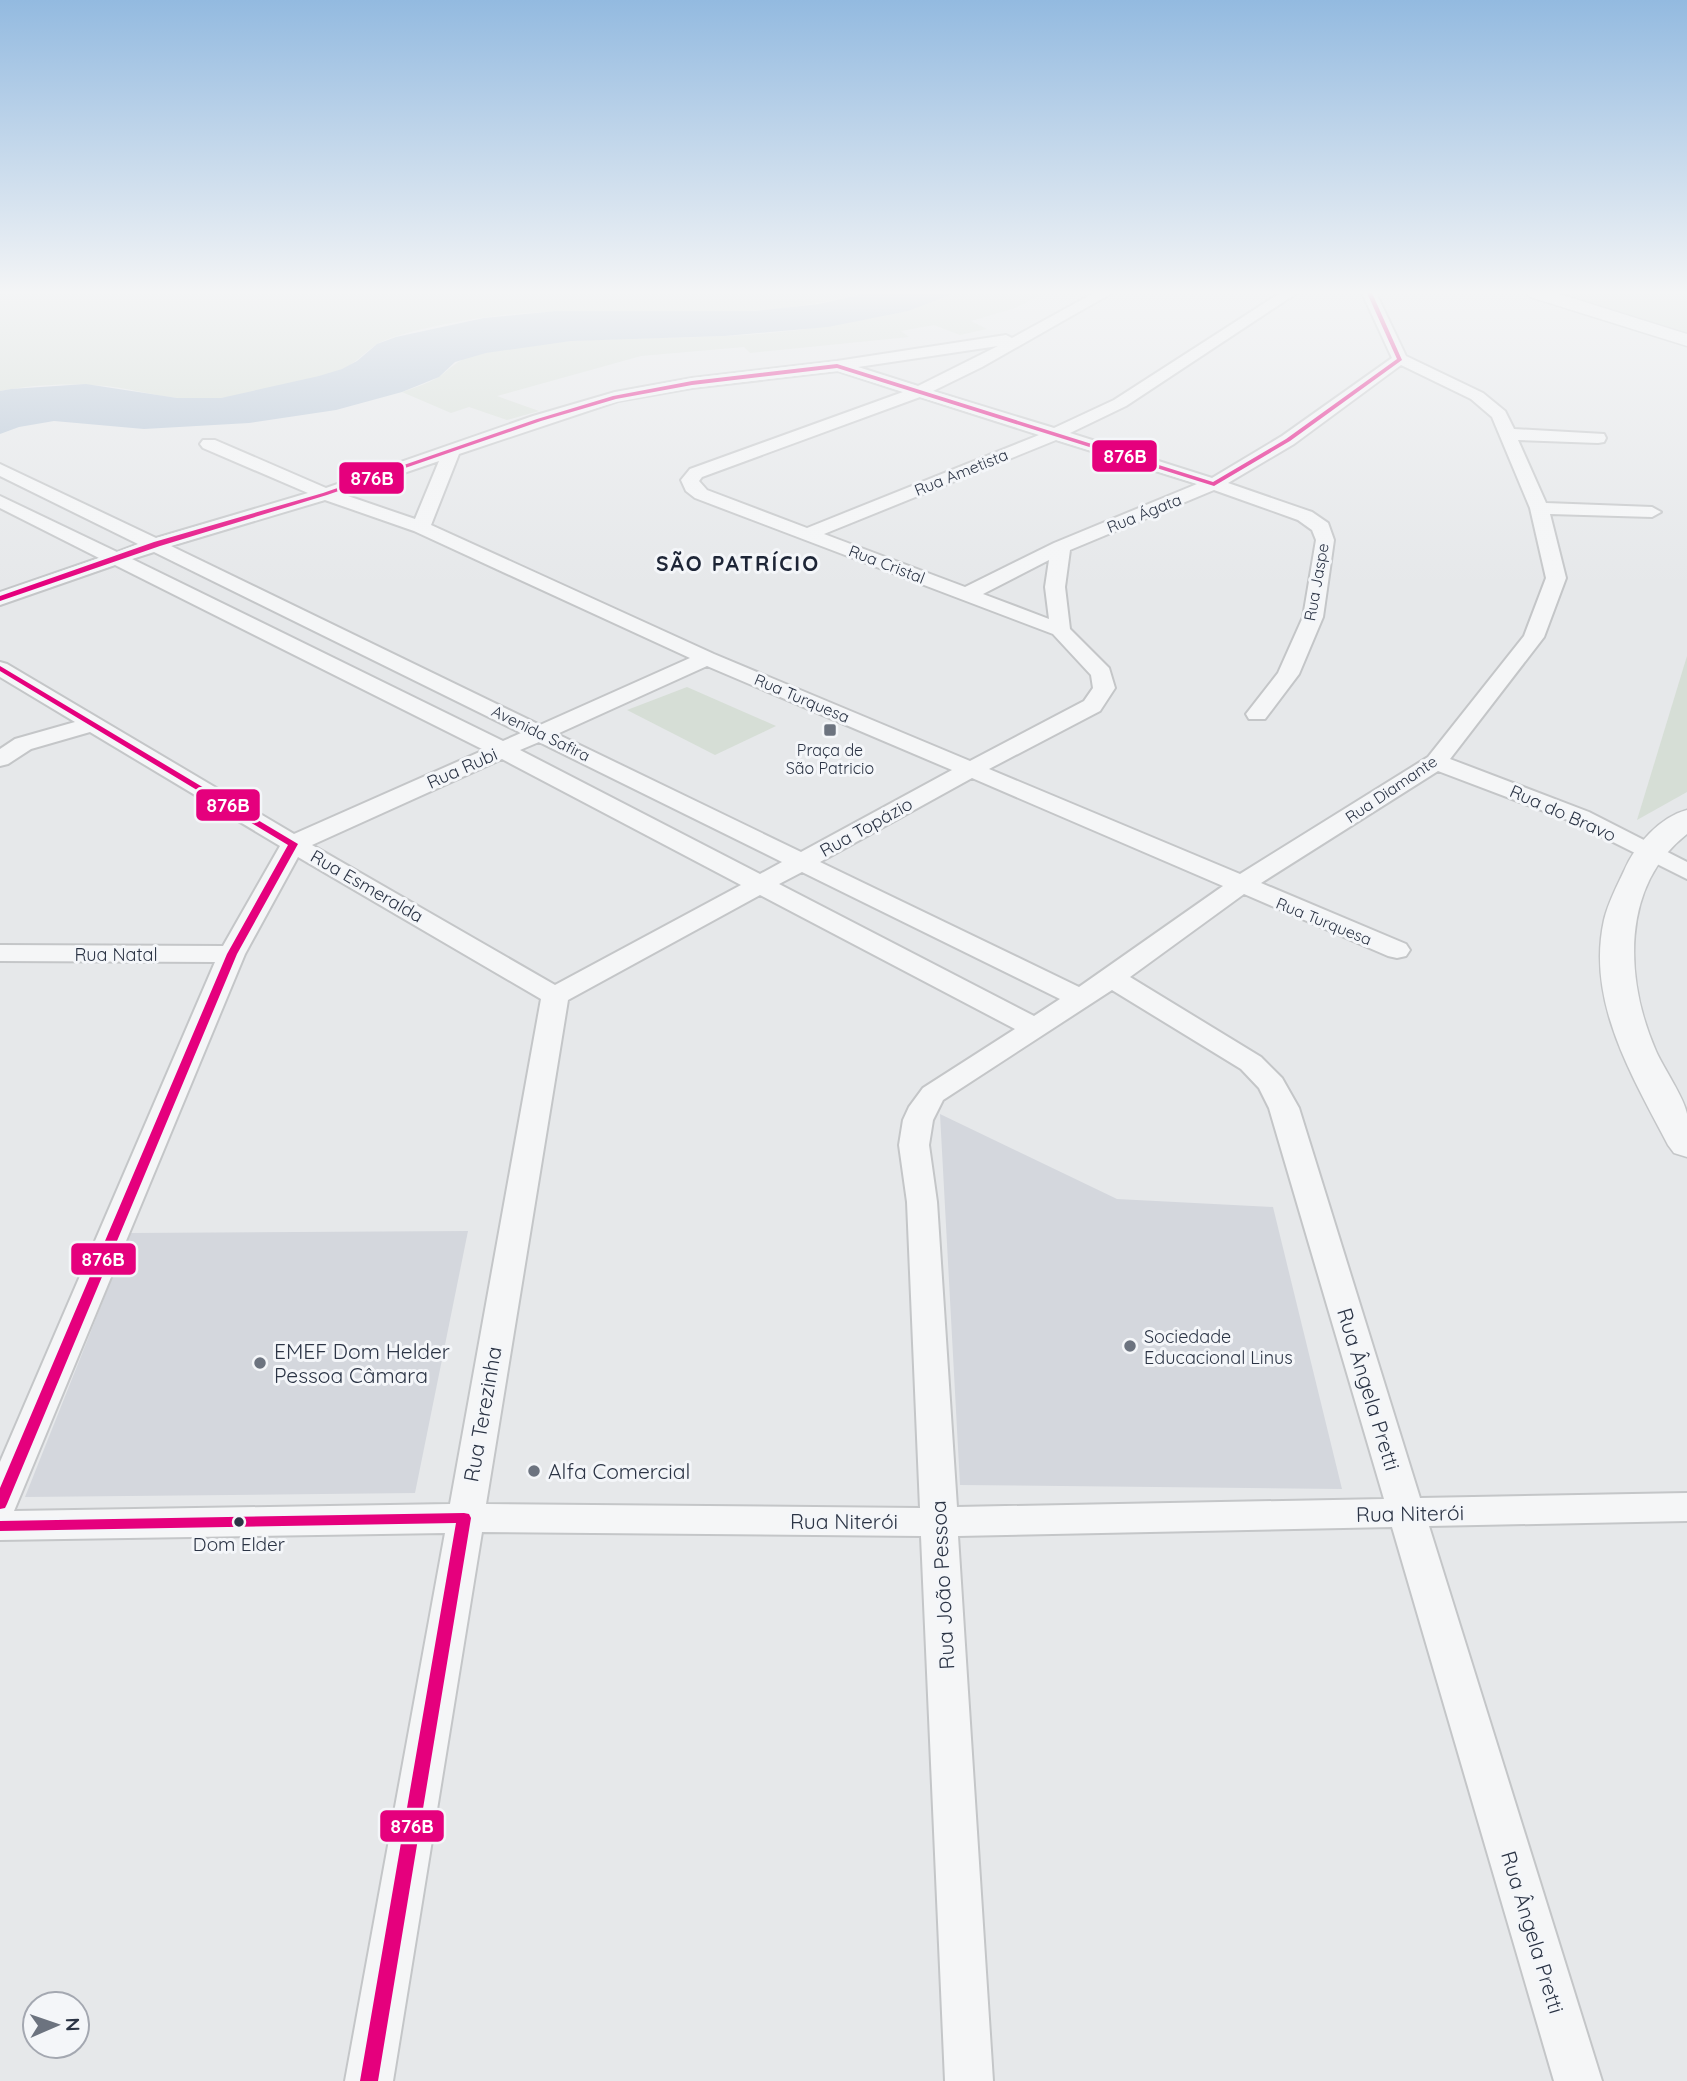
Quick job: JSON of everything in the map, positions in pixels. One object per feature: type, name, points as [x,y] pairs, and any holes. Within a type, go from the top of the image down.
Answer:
[{"type":"street","points":[[0,599],[158,544],[325,494],[539,420],[615,397],[653,390]]},
{"type":"street","name":"Rua Jaspe","points":[[912,390],[1214,484],[1305,516],[1321,527],[1325,540],[1313,617],[1289,674],[1257,714]]},
{"type":"street","points":[[918,392],[922,390]]},
{"type":"street","name":"Rua Ametista","points":[[807,534],[1055,434],[1120,403],[1140,390]]},
{"type":"street","name":"Rua Ágata","points":[[967,594],[1061,547],[1214,484],[1288,440],[1356,390]]},
{"type":"street","name":"Rua Diamante","points":[[933,1094],[1037,1029],[1239,886],[1436,762],[1534,637],[1556,578],[1539,508],[1499,415],[1477,396],[1465,390]]},
{"type":"street","name":"Rua Cristal","points":[[918,392],[696,473],[690,480],[692,487],[701,494],[1060,630]]},
{"type":"street","points":[[1508,434],[1598,438]]},
{"type":"street","name":"Rua Turquesa","points":[[209,444],[325,494],[421,527],[707,658],[1239,886],[1397,950]]},
{"type":"street","points":[[421,527],[450,451]]},
{"type":"street","name":"Avenida Safira","points":[[0,469],[158,544],[1081,999]]},
{"type":"street","name":"Avenida Safira","points":[[0,501],[502,750],[1037,1029]]},
{"type":"street","points":[[1539,508],[1652,512]]},
{"type":"street","points":[[1060,630],[1055,587],[1061,547]]},
{"type":"street","name":"Rua Topázio","points":[[555,996],[970,769],[1092,706],[1104,688],[1101,673],[1060,630]]},
{"type":"street","name":"Rua Rubi","points":[[293,844],[707,658]]},
{"type":"street","name":"Rua Esmeralda","points":[[0,668],[293,844],[555,996]]},
{"type":"street","points":[[0,758],[23,744],[93,724]]},
{"type":"street","name":"Rua do Bravo","points":[[1436,762],[1581,817],[1687,873]]},
{"type":"street","points":[[1687,819],[1648,853],[1621,910],[1614,948],[1616,985],[1627,1022],[1647,1069],[1687,1145]]},
{"type":"street","points":[[0,1504],[232,954],[293,844]]},
{"type":"street","name":"Rua Natal","points":[[0,953],[232,954]]},
{"type":"street","name":"Rua Ângela Pretti","points":[[1112,978],[1251,1063],[1272,1084],[1284,1108],[1578,2081]]},
{"type":"street","name":"Rua Terezinha","points":[[369,2081],[555,996]]},
{"type":"street","name":"Rua João Pessoa","points":[[933,1094],[920,1111],[915,1124],[914,1141],[922,1202],[969,2081]]},
{"type":"street","name":"Rua Niterói","points":[[0,1526],[464,1518],[938,1522],[1687,1507]]},
{"type":"shaded area","points":[[131,390],[270,390],[211,399],[171,397]]},
{"type":"shaded area","points":[[518,390],[497,396],[539,411],[507,420],[469,407],[451,413],[402,392]]},
{"type":"shaded area","points":[[1687,656],[1687,792],[1637,820]]},
{"type":"shaded area","points":[[687,687],[776,726],[715,755],[627,710]]},
{"type":"shaded area","name":"Sociedade Educacional Linus","points":[[940,1114],[1117,1199],[1273,1207],[1342,1489],[960,1485]]},
{"type":"shaded area","name":"EMEF Dom Helder Pessoa Câmara","points":[[468,1231],[415,1493],[25,1497],[130,1233]]},
{"type":"water","points":[[5,390],[126,390],[177,398],[221,398],[256,390],[407,390],[336,410],[249,423],[144,429],[54,421],[19,427],[0,434],[0,391]]},
{"type":"transit line","name":"876B","points":[[0,599],[157,544],[325,494],[539,420],[615,397],[653,390]]},
{"type":"transit line","name":"876B","points":[[914,390],[1214,484],[1288,440],[1357,390]]},
{"type":"transit line","name":"876B","points":[[0,668],[293,844],[232,954],[0,1504]]},
{"type":"transit line","name":"876B","points":[[0,1526],[464,1518],[369,2081]]},
{"type":"place","name":"Praça de São Patricio","points":[[830,730]]},
{"type":"place","name":"Sociedade Educacional Linus","points":[[1130,1346]]},
{"type":"place","name":"EMEF Dom Helder Pessoa Câmara","points":[[260,1363]]},
{"type":"place","name":"Alfa Comercial","points":[[534,1471]]},
{"type":"place","name":"Dom Elder","points":[[239,1522]]},
{"type":"district","name":"SÃO PATRÍCIO","points":[[738,563]]}]
